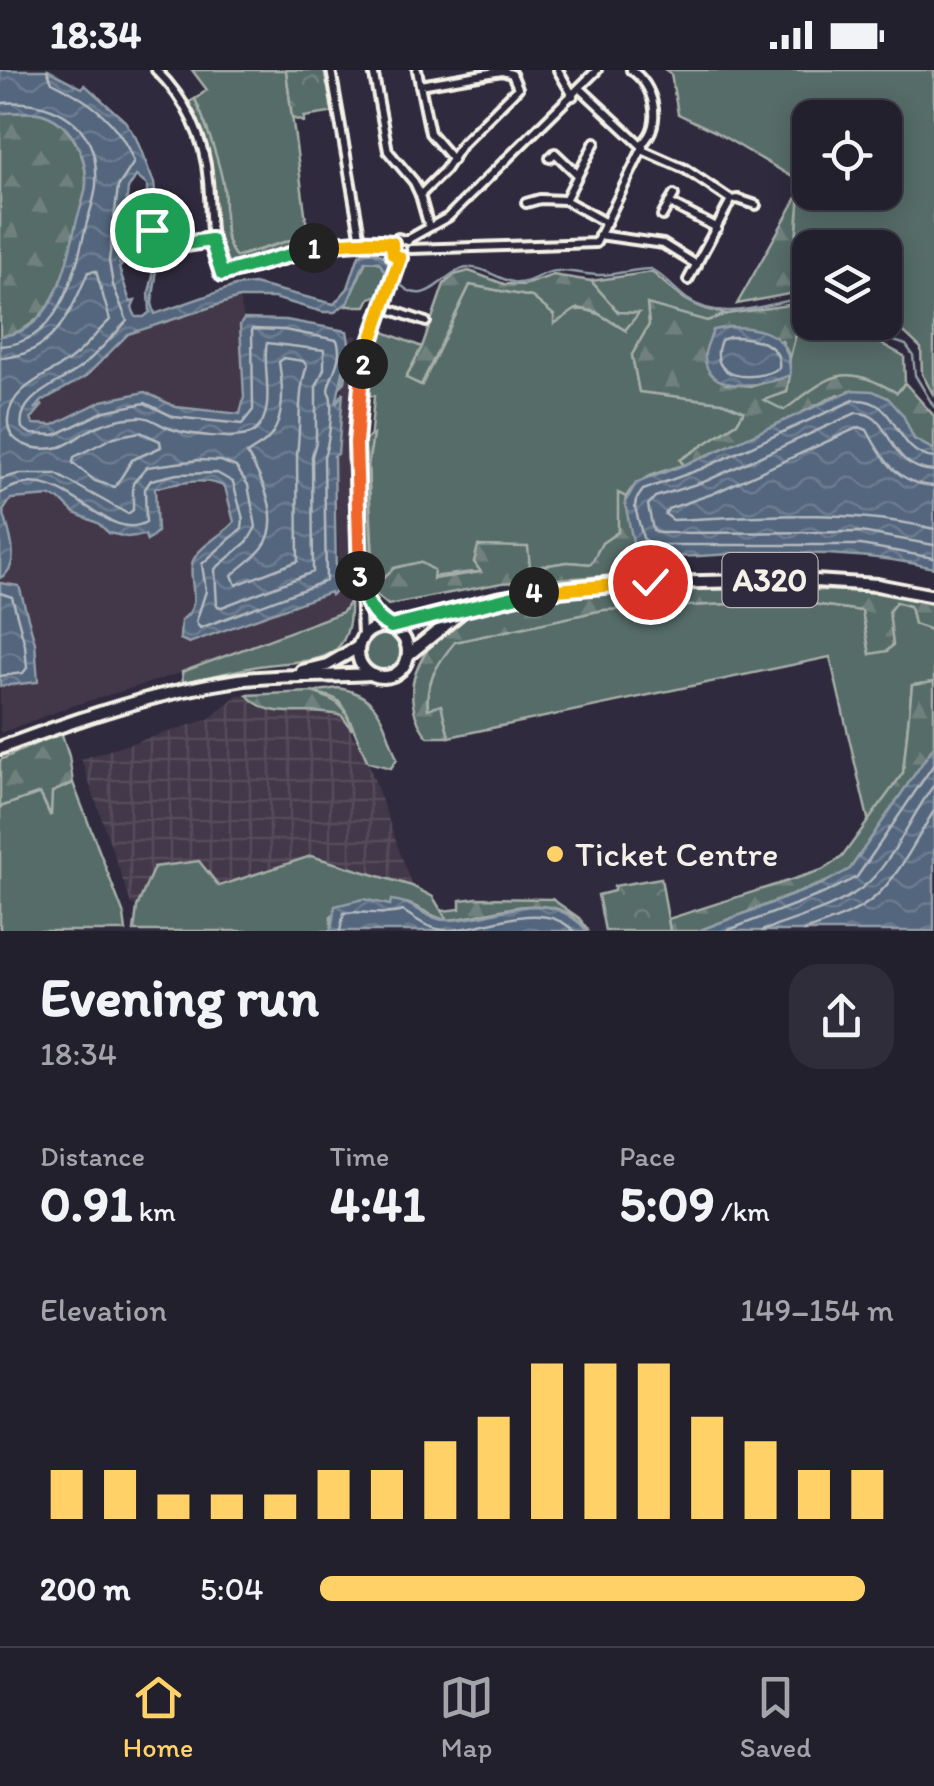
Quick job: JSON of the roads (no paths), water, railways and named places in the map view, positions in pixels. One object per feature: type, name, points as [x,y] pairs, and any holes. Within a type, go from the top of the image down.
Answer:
[{"type":"main road","name":"A320","points":[[388,627],[558,589],[690,581],[841,581],[934,596]]},
{"type":"main road","name":"A320","points":[[408,655],[441,625],[479,604]]},
{"type":"main road","points":[[0,748],[144,699],[240,680],[393,675],[408,655],[402,635],[388,627],[373,628],[328,665],[282,676]]},
{"type":"main road","points":[[360,642],[360,662],[370,674]]},
{"type":"street","points":[[156,70],[176,91],[196,131],[208,174],[211,240],[221,274],[308,249],[362,241],[407,240],[442,222],[597,70]]},
{"type":"street","points":[[330,70],[362,241]]},
{"type":"street","points":[[372,70],[388,152],[414,182],[430,227]]},
{"type":"street","points":[[417,70],[430,132],[453,160]]},
{"type":"street","points":[[558,70],[572,96]]},
{"type":"street","points":[[411,250],[593,245],[652,130],[652,96],[646,83],[631,70]]},
{"type":"street","points":[[420,85],[502,71],[512,74],[518,88],[466,140],[420,195]]},
{"type":"street","points":[[580,88],[642,147],[685,169],[731,200]]},
{"type":"street","points":[[565,200],[595,142]]},
{"type":"street","points":[[550,158],[555,153],[578,175]]},
{"type":"street","points":[[688,280],[731,200],[738,198],[756,205]]},
{"type":"street","points":[[662,216],[671,199],[716,228]]},
{"type":"street","points":[[526,203],[565,200],[606,223]]},
{"type":"street","points":[[150,230],[155,233],[154,249],[211,240]]},
{"type":"street","points":[[600,235],[663,244],[697,265]]},
{"type":"street","points":[[407,240],[411,250]]},
{"type":"street","points":[[392,243],[393,254],[400,258],[411,250]]},
{"type":"street","points":[[360,642],[358,410],[362,367],[400,258]]},
{"type":"street","points":[[384,307],[426,322]]},
{"type":"street","points":[[360,583],[370,607],[388,627]]},
{"type":"water","points":[[0,70],[48,70],[82,88],[85,85],[125,121],[154,183],[157,209],[151,233],[155,314],[235,286],[254,284],[334,304],[348,288],[359,255],[375,253],[391,264],[394,269],[390,281],[379,262],[365,261],[348,302],[335,312],[274,298],[239,298],[128,334],[85,377],[42,401],[31,419],[33,424],[53,425],[102,401],[145,392],[176,407],[240,414],[244,397],[240,325],[244,319],[286,320],[347,331],[350,348],[345,382],[342,385],[344,368],[336,404],[343,393],[338,454],[334,456],[339,579],[338,589],[331,595],[330,592],[189,643],[180,639],[181,620],[192,607],[193,561],[200,550],[234,522],[225,487],[200,481],[155,488],[157,532],[147,541],[145,535],[109,533],[51,496],[11,499],[3,511],[13,557],[7,573],[0,578],[0,336],[19,332],[34,323],[55,295],[68,258],[86,174],[75,140],[60,123],[39,113],[0,113]],"holes":[[[136,176],[147,185],[148,260],[153,276],[150,312],[136,317],[132,308],[135,301],[130,302],[119,264],[128,189]]]},
{"type":"water","points":[[754,329],[781,342],[790,375],[737,385],[714,377],[707,367],[706,347],[713,330]]},
{"type":"water","points":[[852,390],[873,391],[888,398],[903,415],[914,439],[934,450],[934,568],[862,556],[673,556],[634,547],[625,503],[636,483]]},
{"type":"water","points":[[0,583],[19,586],[35,643],[38,682],[0,686]]},
{"type":"water","points":[[934,746],[934,931],[698,931],[822,884],[850,869]]},
{"type":"water","points":[[363,899],[390,905],[391,900],[400,901],[432,917],[448,920],[537,906],[571,916],[587,931],[331,931],[335,906]]},
{"type":"waterway","points":[[395,279],[416,293],[468,268],[520,283],[552,271],[604,275],[651,269],[701,307],[732,311],[792,300]]},
{"type":"waterway","points":[[891,340],[906,345],[913,355],[915,375],[934,407]]},
{"type":"place","name":"Ticket Centre","points":[[555,854]]}]
